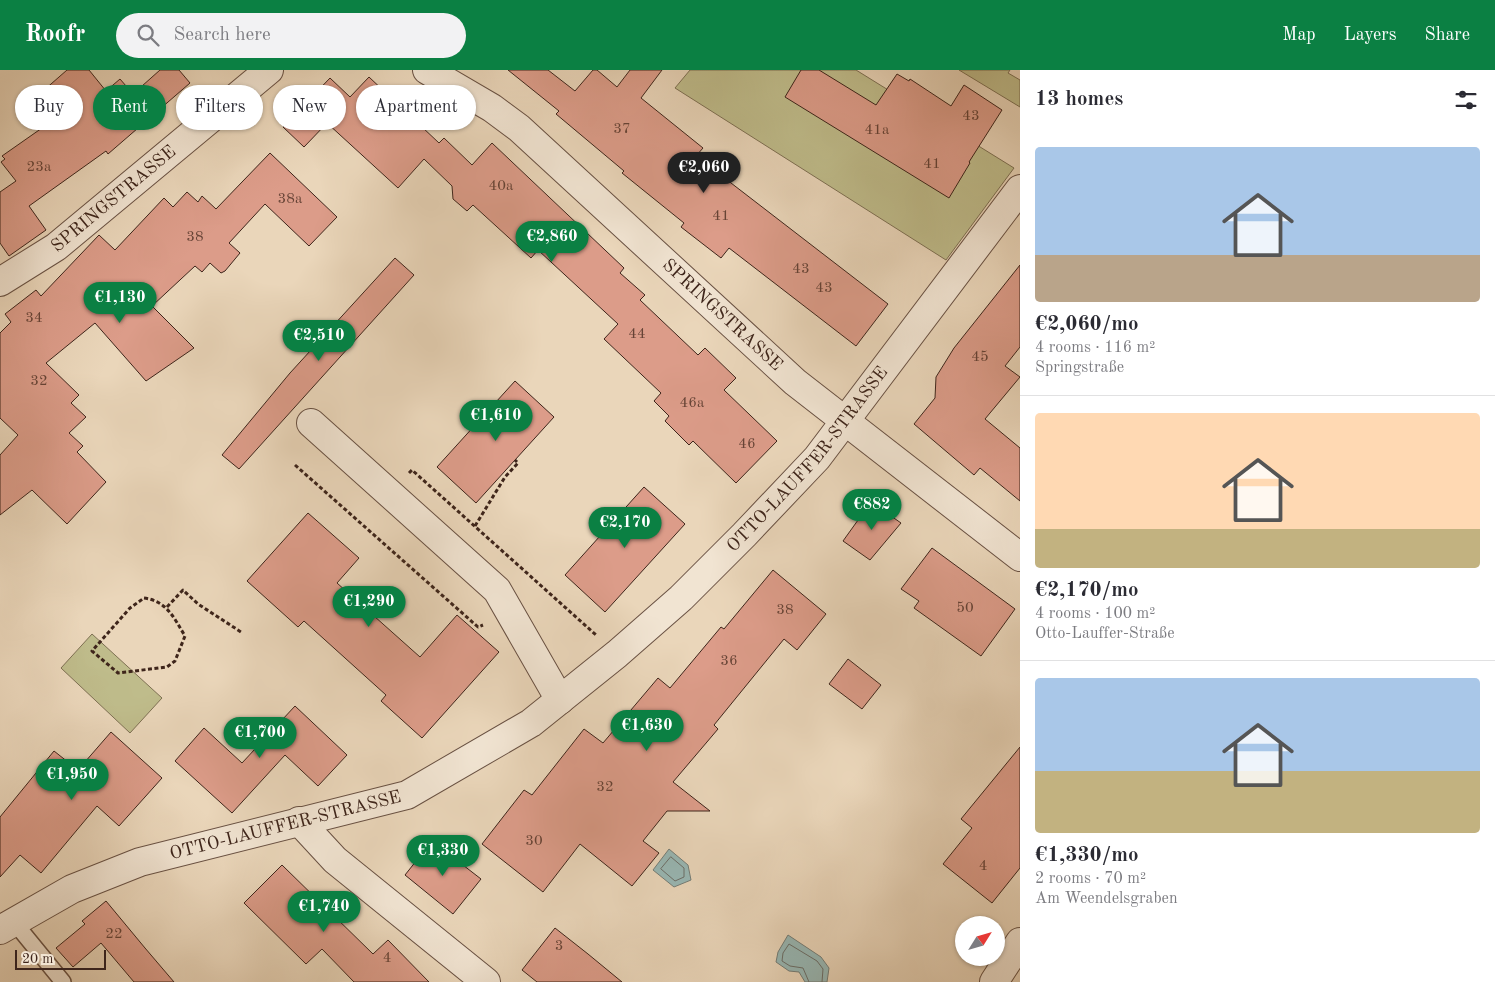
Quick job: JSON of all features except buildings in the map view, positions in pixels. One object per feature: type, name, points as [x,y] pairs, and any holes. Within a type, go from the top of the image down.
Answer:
[{"type":"street","name":"SPRINGSTRASSE","points":[[0,282],[56,247],[269,70]]},
{"type":"street","name":"SPRINGSTRASSE","points":[[428,70],[492,108],[519,128],[795,382],[1020,557]]},
{"type":"street","name":"OTTO-LAUFFER-STRASSE","points":[[7,926],[72,889],[140,862],[407,795],[531,723],[674,604],[730,549],[816,458],[1020,189]]},
{"type":"street","points":[[311,423],[497,590],[560,700]]},
{"type":"street","points":[[300,822],[335,860],[486,982]]},
{"type":"street","points":[[994,982],[1020,942]]},
{"type":"lane","points":[[7,926],[64,982]]},
{"type":"path","points":[[458,555],[505,477],[518,462],[515,460]]},
{"type":"path","points":[[295,465],[478,627],[513,615]]},
{"type":"path","points":[[167,608],[183,590],[198,604],[240,632]]},
{"type":"path","points":[[144,598],[152,599],[167,608],[185,636],[175,661],[167,667],[118,673],[92,651],[137,602],[144,598]]},
{"type":"path","points":[[579,620],[600,638]]},
{"type":"shaded area","points":[[690,70],[856,70],[1014,168],[946,260],[675,88]]},
{"type":"shaded area","points":[[959,70],[1010,70],[1008,73],[1020,80],[1020,107]]},
{"type":"shaded area","points":[[92,634],[162,698],[130,733],[61,668]]},
{"type":"water","points":[[669,849],[688,865],[691,880],[674,887],[653,870]]},
{"type":"water","points":[[788,935],[821,957],[829,968],[827,982],[805,982],[799,972],[789,971],[776,962],[778,952]]}]
